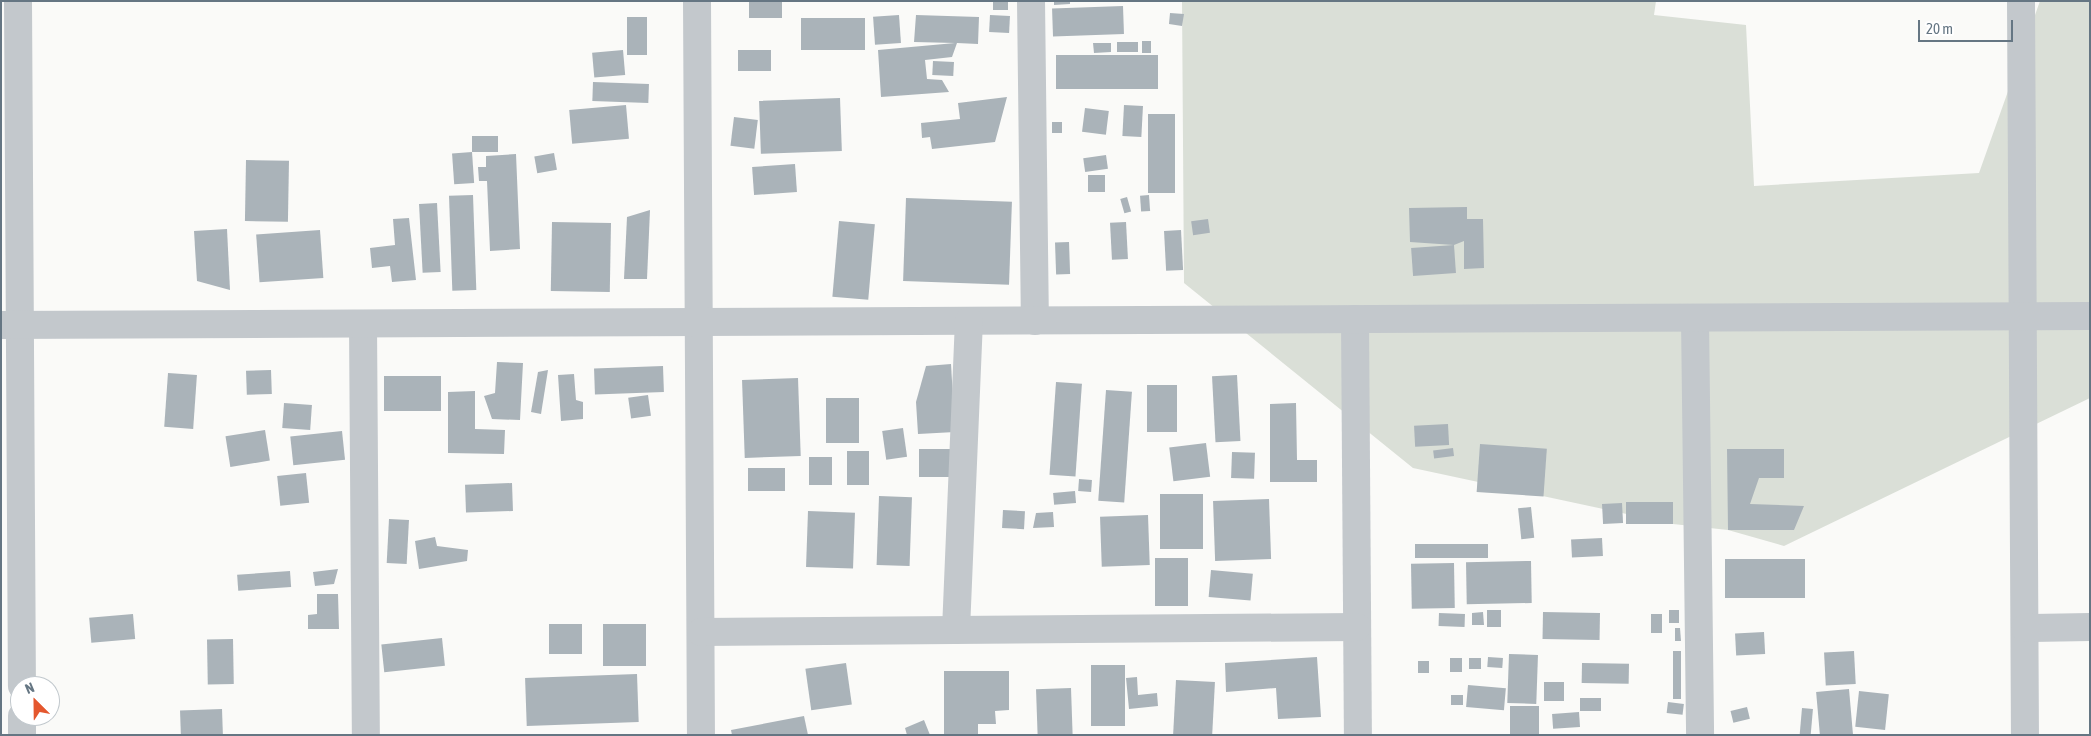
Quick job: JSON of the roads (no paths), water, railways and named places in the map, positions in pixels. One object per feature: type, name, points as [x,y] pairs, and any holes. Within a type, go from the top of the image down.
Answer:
[{"type":"street","points":[[18,1],[11,325],[12,636],[20,676]]},
{"type":"street","points":[[697,1],[701,735]]},
{"type":"street","points":[[1031,1],[1035,320]]},
{"type":"street","points":[[2021,1],[2025,735]]},
{"type":"street","points":[[11,325],[2090,316]]},
{"type":"street","points":[[1696,318],[1700,735]]},
{"type":"street","points":[[1355,319],[1358,735]]},
{"type":"street","points":[[956,630],[969,321]]},
{"type":"street","points":[[363,324],[366,735]]},
{"type":"street","points":[[700,632],[1357,627]]},
{"type":"street","points":[[2025,628],[2090,627]]}]
